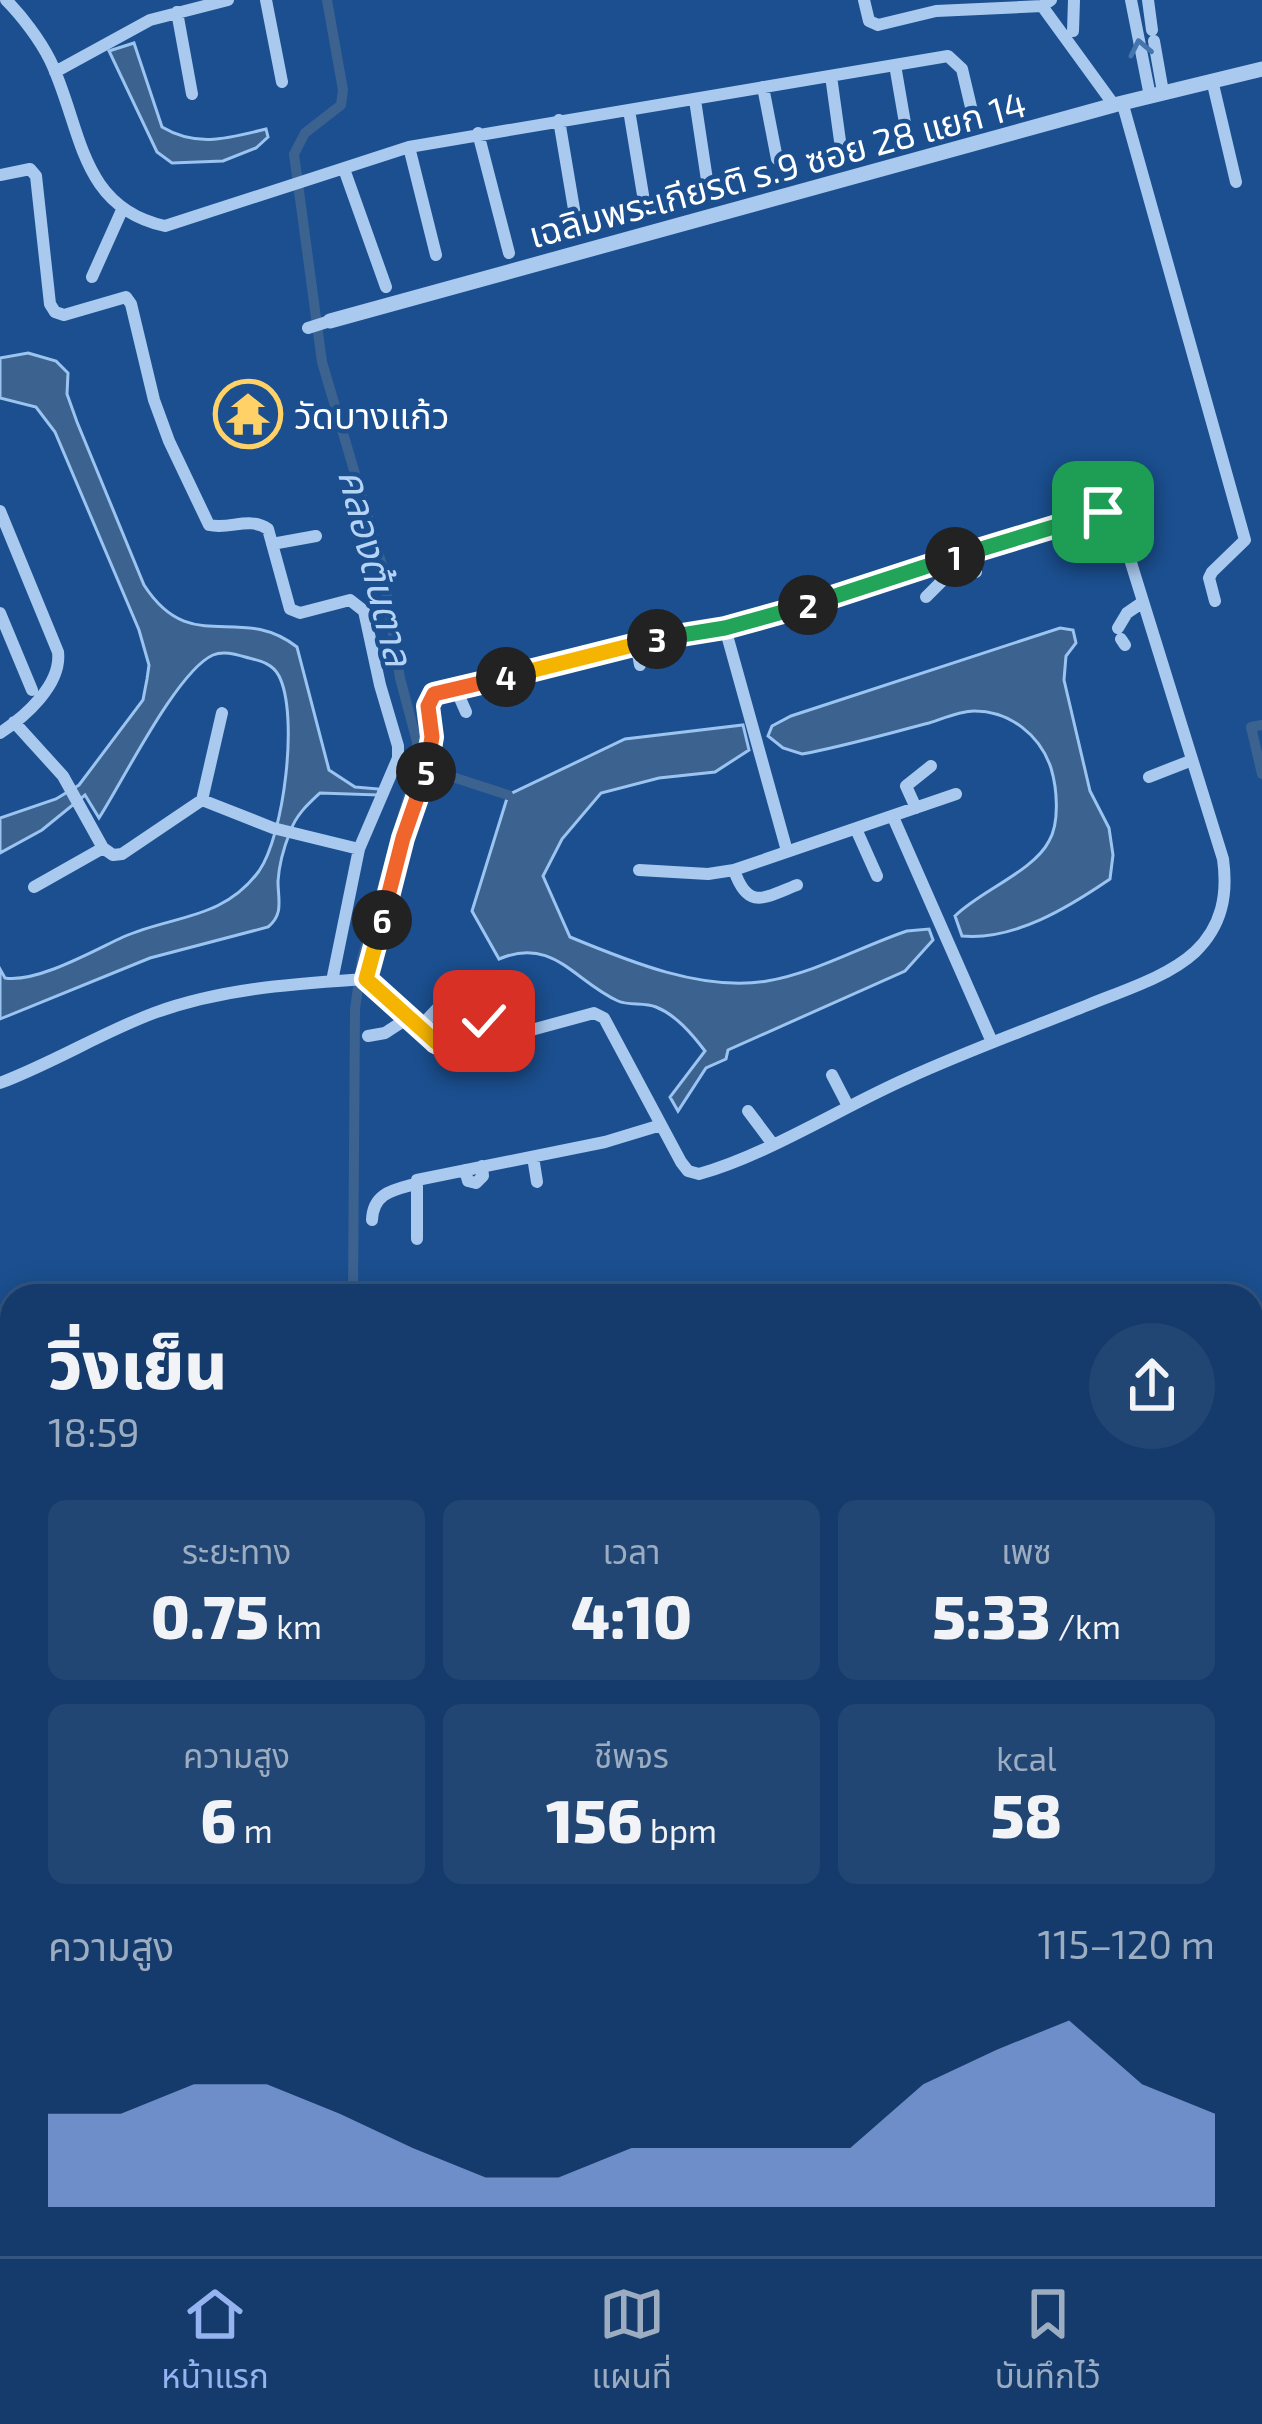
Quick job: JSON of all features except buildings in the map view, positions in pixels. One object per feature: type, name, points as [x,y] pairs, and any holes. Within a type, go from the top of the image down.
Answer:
[{"type":"street","points":[[6,0],[48,57],[76,142],[112,201],[142,221],[165,226],[409,147],[948,56],[962,69],[970,107]]},
{"type":"street","points":[[55,72],[150,20],[228,0]]},
{"type":"street","points":[[266,0],[282,82]]},
{"type":"street","points":[[864,0],[872,24],[936,6],[1047,3],[1119,105],[1245,540]]},
{"type":"street","points":[[1073,31],[1074,0]]},
{"type":"street","points":[[1131,0],[1157,94]]},
{"type":"street","points":[[1148,0],[1157,94]]},
{"type":"street","points":[[177,12],[192,94]]},
{"type":"street","points":[[895,65],[906,129]]},
{"type":"street","name":"เฉลิมพระเกียรติ ร.9 ซอย 28 แยก 14","points":[[308,328],[1157,94],[1262,70]]},
{"type":"street","points":[[831,76],[840,141]]},
{"type":"street","points":[[1212,80],[1235,182]]},
{"type":"street","points":[[763,87],[777,159]]},
{"type":"street","points":[[695,100],[707,180]]},
{"type":"street","points":[[629,110],[643,195]]},
{"type":"street","points":[[559,120],[575,221]]},
{"type":"street","points":[[478,133],[509,253]]},
{"type":"street","points":[[409,147],[436,255]]},
{"type":"street","points":[[0,175],[30,169],[36,176],[50,304],[56,312],[64,314],[116,297],[126,297],[131,304],[154,400],[209,525],[261,524],[268,529],[290,609],[300,613],[350,600],[364,611],[398,758],[358,849],[336,981]]},
{"type":"street","points":[[344,170],[386,287]]},
{"type":"street","points":[[92,277],[122,210]]},
{"type":"street","points":[[0,512],[60,667],[55,680],[0,733]]},
{"type":"street","points":[[0,1083],[155,1013],[237,991],[363,979],[454,1051],[594,1013],[610,1026],[688,1171],[699,1174],[992,1042],[1173,967],[1209,937],[1223,909],[1227,883],[1119,524],[1103,512],[778,615],[443,689],[430,699],[432,737],[427,769],[363,979]]},
{"type":"street","points":[[272,544],[316,536]]},
{"type":"street","points":[[1245,540],[1262,545]]},
{"type":"street","points":[[1215,601],[1212,572],[1245,540]]},
{"type":"street","points":[[947,560],[963,574],[980,569],[990,546]]},
{"type":"street","points":[[926,597],[941,582],[947,560]]},
{"type":"street","points":[[1121,638],[1127,613],[1143,602]]},
{"type":"street","points":[[0,613],[32,690]]},
{"type":"street","points":[[725,628],[787,850]]},
{"type":"street","points":[[636,643],[640,665]]},
{"type":"street","points":[[455,687],[466,712]]},
{"type":"street","points":[[14,722],[63,776],[103,848],[113,855],[122,854],[202,800],[222,713]]},
{"type":"street","points":[[1149,777],[1190,761]]},
{"type":"street","points":[[916,808],[906,786],[931,766]]},
{"type":"street","points":[[639,870],[708,874],[734,870],[956,794]]},
{"type":"street","points":[[202,800],[274,828],[358,849]]},
{"type":"street","points":[[892,817],[992,1042]]},
{"type":"street","points":[[856,829],[877,876]]},
{"type":"street","points":[[34,887],[103,848]]},
{"type":"street","points":[[734,870],[740,888],[752,898],[762,899],[796,885]]},
{"type":"street","points":[[368,1036],[413,1023],[438,1008]]},
{"type":"street","points":[[477,1047],[478,1027],[496,1018]]},
{"type":"street","points":[[832,1076],[848,1106]]},
{"type":"street","points":[[748,1111],[772,1143]]},
{"type":"street","points":[[372,1220],[380,1196],[417,1180],[605,1142],[662,1125]]},
{"type":"street","points":[[533,1157],[537,1182]]},
{"type":"street","points":[[415,1184],[417,1239]]},
{"type":"water","points":[[134,43],[162,127],[201,139],[266,129],[268,137],[256,148],[223,161],[172,163],[157,152],[109,51]]},
{"type":"water","points":[[28,353],[56,361],[68,373],[67,394],[77,422],[144,585],[162,607],[180,619],[276,634],[297,647],[329,770],[355,787],[379,789],[378,795],[320,793],[302,811],[284,850],[278,912],[268,927],[150,958],[0,1019],[0,969],[5,978],[48,971],[123,937],[213,908],[245,887],[259,871],[275,831],[288,745],[285,694],[276,672],[240,656],[213,655],[167,704],[99,818],[85,795],[42,830],[0,853],[0,818],[56,799],[79,785],[143,700],[149,665],[139,630],[55,432],[36,407],[0,398],[0,358]]},
{"type":"water","points":[[1060,628],[1073,630],[1076,643],[1066,656],[1064,680],[1090,791],[1109,828],[1110,879],[1021,928],[962,936],[955,916],[1032,862],[1052,833],[1053,776],[1031,735],[1000,715],[974,711],[802,754],[768,736],[772,726],[791,716]]},
{"type":"water","points":[[743,725],[749,750],[715,772],[659,778],[601,793],[562,839],[543,876],[570,937],[666,972],[743,983],[803,972],[907,931],[929,929],[933,940],[905,971],[728,1050],[726,1059],[706,1068],[678,1111],[670,1097],[705,1051],[683,1026],[656,1007],[618,1001],[602,993],[549,957],[518,953],[499,959],[472,911],[508,795],[625,739]]},
{"type":"waterway","name":"คลองต้นตาล","points":[[327,0],[343,90],[341,105],[305,133],[294,154],[322,362],[382,565],[400,678],[417,742],[417,766],[362,959],[355,1009],[353,1284]]},
{"type":"waterway","points":[[1262,725],[1251,727],[1262,774]]},
{"type":"waterway","points":[[437,772],[508,795]]},
{"type":"place","name":"วัดบางแก้ว","points":[[248,414]]},
{"type":"route","points":[[484,1021],[476,1034],[477,1047],[454,1051],[427,1036],[366,979],[403,838],[427,769],[432,737],[428,706],[434,694],[612,648],[778,615],[1103,512]]}]
